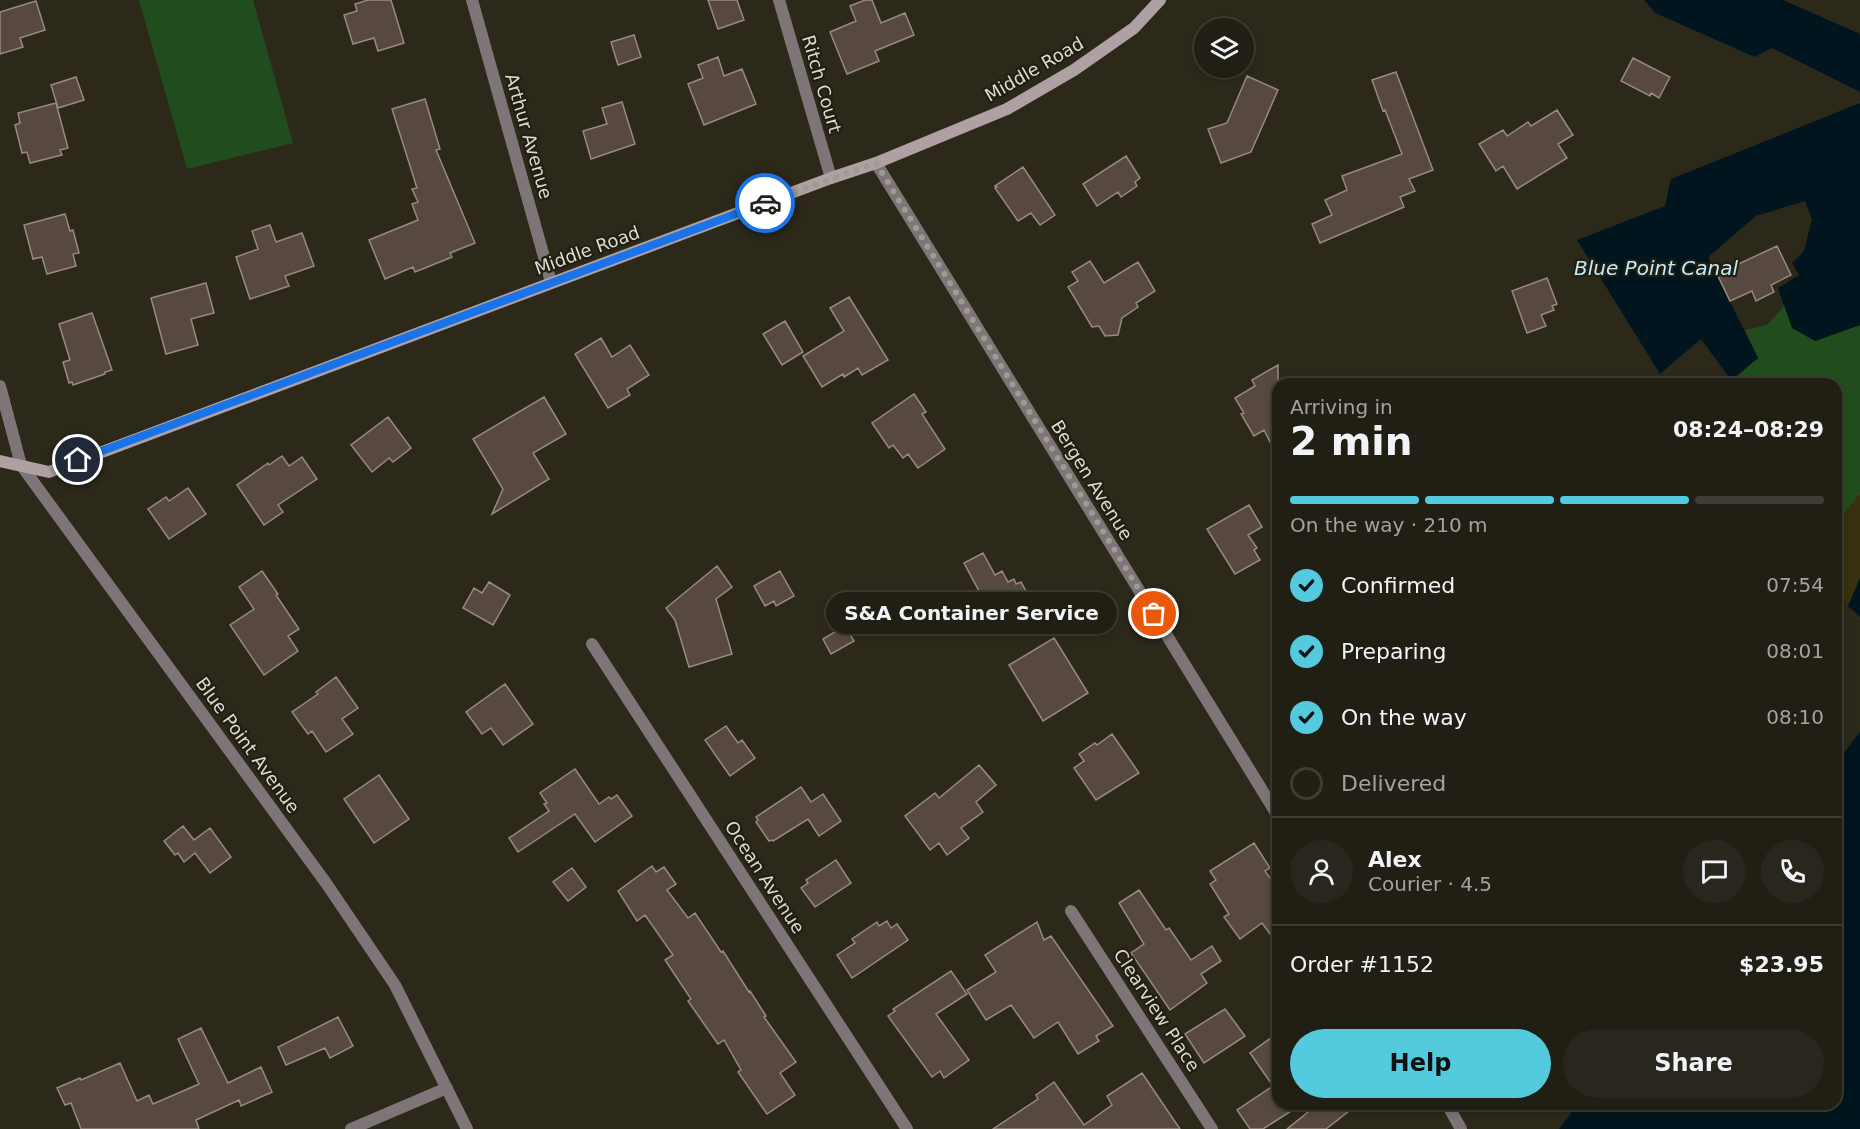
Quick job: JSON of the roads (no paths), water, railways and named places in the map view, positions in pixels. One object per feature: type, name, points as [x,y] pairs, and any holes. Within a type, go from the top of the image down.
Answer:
[{"type":"main road","name":"Middle Road","points":[[0,461],[49,472],[551,282],[876,163],[1007,109],[1074,70],[1134,28],[1160,0]]},
{"type":"street","name":"Arthur Avenue","points":[[472,0],[551,282]]},
{"type":"street","name":"Ritch Court","points":[[779,0],[831,178]]},
{"type":"street","name":"Bergen Avenue","points":[[876,163],[1272,806]]},
{"type":"street","name":"Blue Point Avenue","points":[[0,386],[21,465],[326,883],[395,985],[467,1129]]},
{"type":"street","name":"Ocean Avenue","points":[[592,644],[907,1129]]},
{"type":"street","name":"Clearview Place","points":[[1071,910],[1212,1129]]},
{"type":"street","points":[[351,1129],[447,1088]]},
{"type":"street","points":[[1450,1110],[1461,1129]]},
{"type":"water","points":[[1644,0],[1783,0],[1860,34],[1860,92],[1772,48],[1755,57],[1655,13]]},
{"type":"water","name":"Blue Point Canal","points":[[1860,103],[1860,325],[1815,341],[1792,328],[1778,288],[1799,275],[1792,263],[1804,251],[1812,219],[1805,201],[1756,216],[1708,257],[1758,358],[1733,378],[1730,378],[1701,339],[1660,374],[1577,240],[1665,206],[1671,179]]},
{"type":"water","points":[[1860,578],[1860,617],[1848,606]]},
{"type":"water","points":[[1860,732],[1860,1129],[1559,1129],[1573,1110],[1842,1110],[1842,755]]},
{"type":"place","name":"S&A Container Service","points":[[1154,614]]}]
